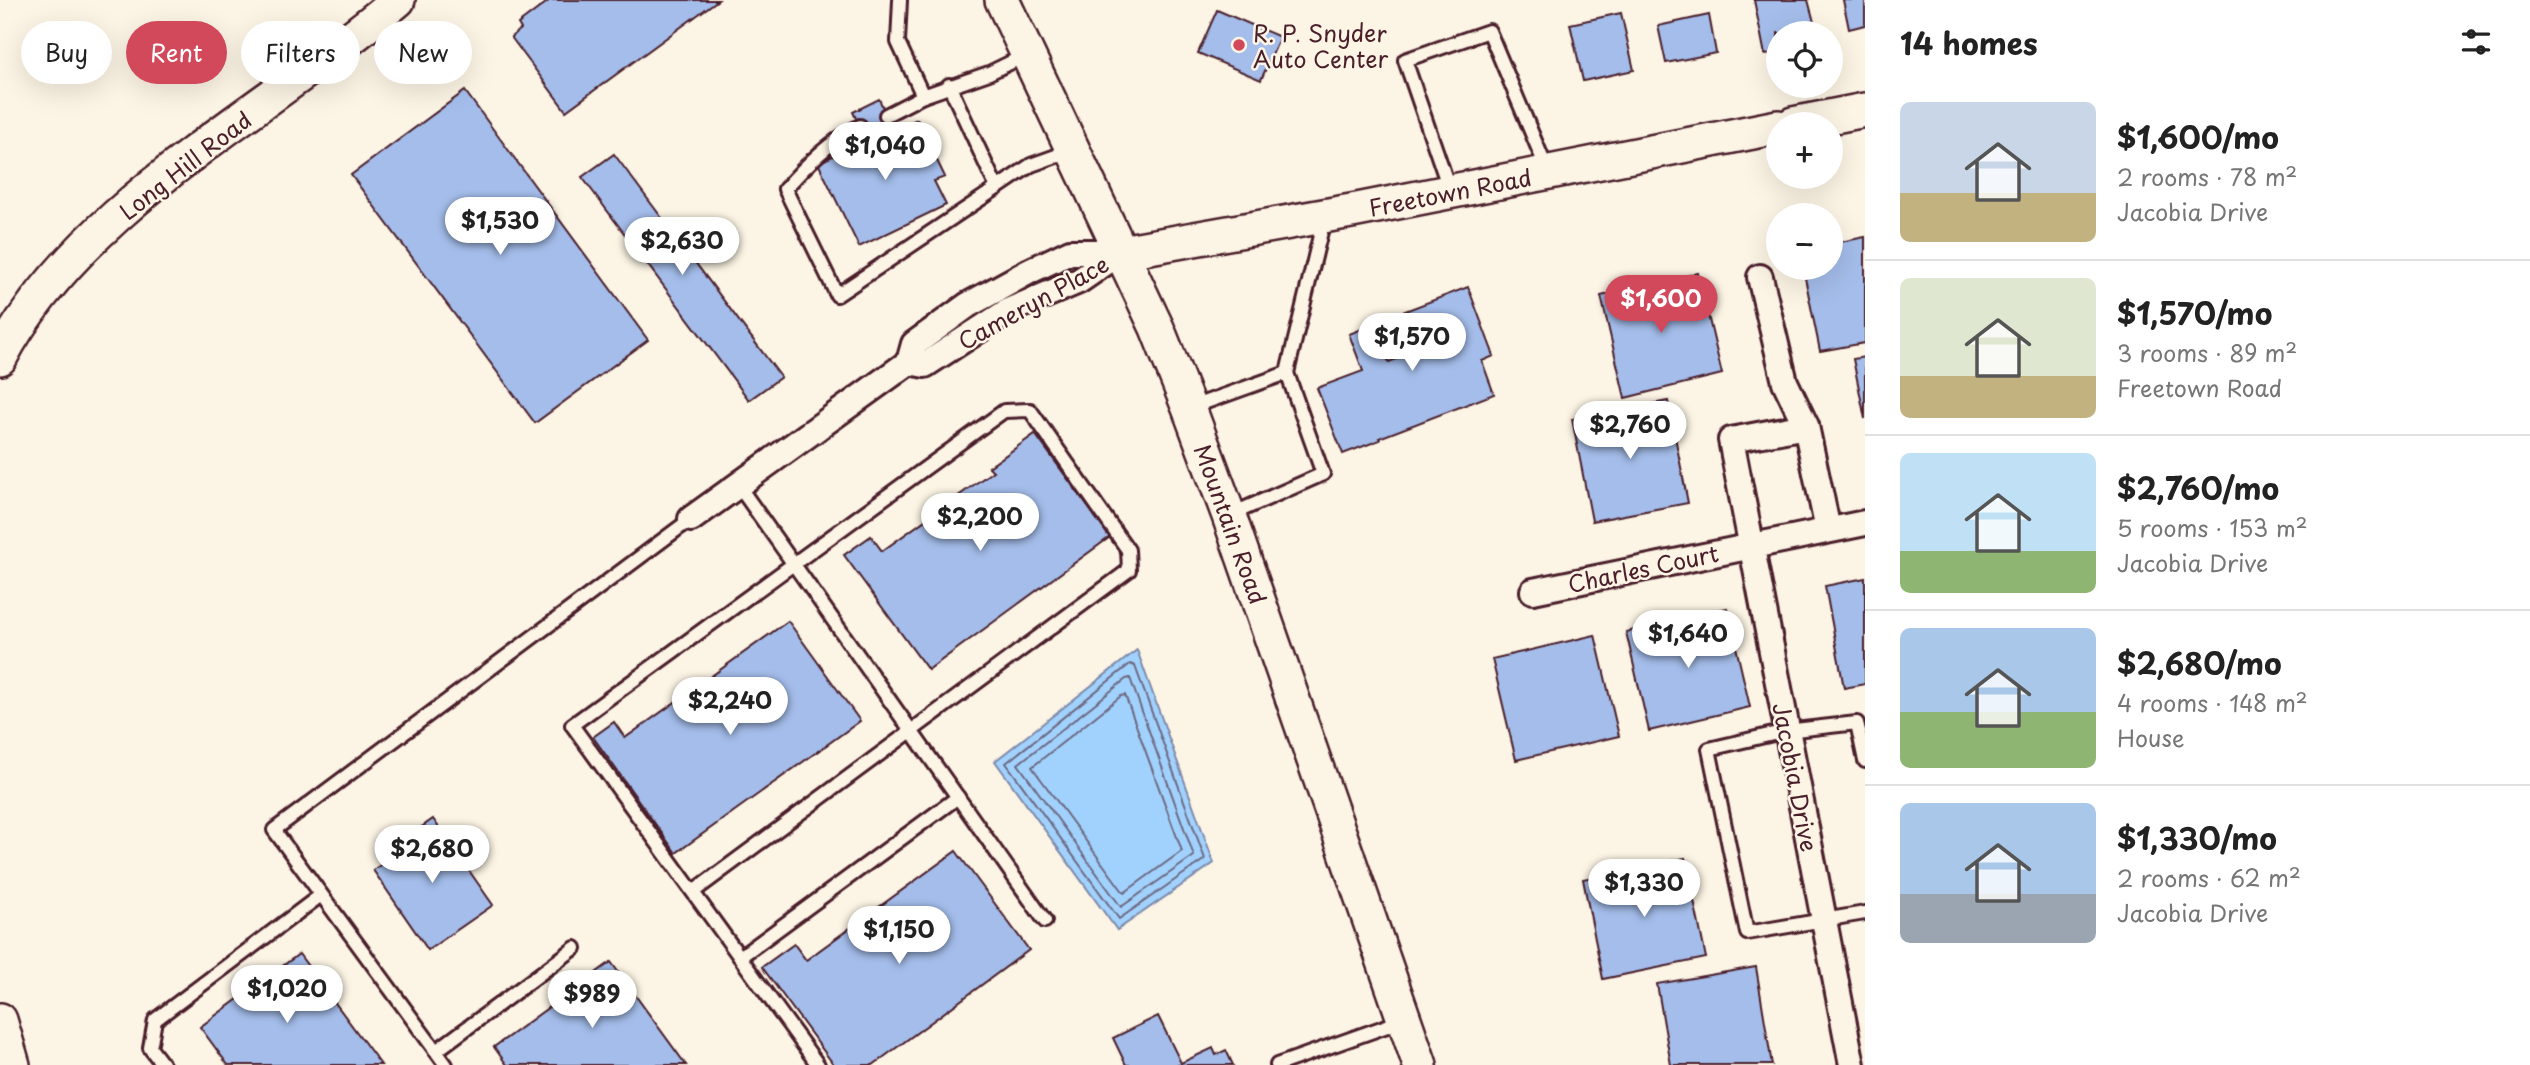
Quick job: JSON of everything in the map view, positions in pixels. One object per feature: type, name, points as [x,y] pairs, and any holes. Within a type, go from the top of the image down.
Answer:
[{"type":"street","name":"Long Hill Road","points":[[0,358],[45,290],[87,244],[152,186],[398,0]]},
{"type":"street","name":"Mountain Road","points":[[1002,0],[1157,328],[1189,408],[1420,1065]]},
{"type":"street","points":[[1843,114],[1865,110]]},
{"type":"street","name":"Freetown Road","points":[[1121,252],[1325,216],[1766,129]]},
{"type":"street","name":"Cameryn Place","points":[[691,519],[909,362],[925,365],[1008,312],[1079,281],[1121,252]]},
{"type":"street","points":[[1760,278],[1785,382],[1805,426],[1828,530]]},
{"type":"street","name":"Jacobia Drive","points":[[1805,426],[1731,440],[1852,1065]]},
{"type":"street","name":"Charles Court","points":[[1533,591],[1865,523]]},
{"type":"street","points":[[0,1020],[13,1065]]},
{"type":"lane","points":[[900,0],[898,42],[923,96]]},
{"type":"lane","points":[[1450,192],[1405,60],[1489,31],[1548,173]]},
{"type":"lane","points":[[886,115],[923,96],[989,73],[1028,54]]},
{"type":"lane","points":[[949,85],[997,188]]},
{"type":"lane","points":[[860,127],[841,136],[802,170],[785,189],[837,295],[1031,165],[1073,150]]},
{"type":"lane","points":[[1229,516],[1323,474],[1287,373],[1325,216]]},
{"type":"lane","points":[[1189,408],[1287,373]]},
{"type":"lane","points":[[693,892],[1129,570],[1128,550],[1030,410],[1004,411],[572,725],[818,1065]]},
{"type":"lane","points":[[737,485],[1045,921]]},
{"type":"lane","points":[[446,1065],[274,830],[691,519]]},
{"type":"lane","points":[[1865,761],[1857,723],[1786,731],[1709,749],[1747,933],[1865,913]]},
{"type":"lane","points":[[740,957],[958,797]]},
{"type":"lane","points":[[163,1065],[150,1048],[155,1020],[321,895]]},
{"type":"lane","points":[[436,1051],[575,948]]},
{"type":"lane","points":[[1277,1065],[1404,1019]]},
{"type":"water","points":[[1137,650],[1214,863],[1117,930],[995,761]]},
{"type":"building","points":[[550,0],[718,0],[566,111],[511,37],[521,29],[518,24]]},
{"type":"building","points":[[1754,0],[1808,0],[1814,21],[1766,21],[1765,55]]},
{"type":"building","points":[[1843,0],[1865,0],[1865,25],[1849,29]]},
{"type":"building","name":"R. P. Snyder Auto Center","points":[[1217,10],[1280,37],[1261,80],[1198,53]]},
{"type":"building","points":[[1621,13],[1634,70],[1583,81],[1570,24]]},
{"type":"building","points":[[1709,15],[1716,53],[1666,63],[1658,26]]},
{"type":"building","points":[[465,91],[648,340],[535,423],[351,175]]},
{"type":"building","points":[[879,99],[892,127],[866,140],[853,112]]},
{"type":"building","points":[[917,119],[945,177],[934,181],[946,205],[859,247],[818,163],[902,123],[903,126]]},
{"type":"building","points":[[614,154],[781,377],[749,400],[582,177]]},
{"type":"building","points":[[1865,237],[1865,343],[1820,351],[1805,280],[1843,280],[1843,241]]},
{"type":"building","points":[[1698,273],[1722,374],[1625,398],[1601,296]]},
{"type":"building","points":[[1468,287],[1494,356],[1482,361],[1494,394],[1343,454],[1317,388],[1363,371],[1349,334],[1375,324],[1389,362],[1412,353],[1397,314]]},
{"type":"building","points":[[1865,357],[1865,419],[1853,359]]},
{"type":"building","points":[[1668,401],[1688,503],[1592,521],[1572,419]]},
{"type":"building","points":[[1035,434],[1110,537],[928,670],[844,555],[871,536],[882,551],[993,471],[989,467]]},
{"type":"building","points":[[1865,578],[1865,684],[1844,688],[1825,586]]},
{"type":"building","points":[[1727,608],[1750,707],[1649,731],[1626,632]]},
{"type":"building","points":[[788,621],[860,721],[676,853],[593,737],[614,722],[625,738]]},
{"type":"building","points":[[1595,635],[1619,736],[1516,760],[1492,659]]},
{"type":"building","points":[[433,819],[493,905],[428,950],[373,870],[400,852],[395,846]]},
{"type":"building","points":[[956,851],[1029,950],[873,1065],[834,1065],[762,967],[794,944],[806,960]]},
{"type":"building","points":[[1685,858],[1706,958],[1603,979],[1583,879]]},
{"type":"building","points":[[299,954],[381,1065],[228,1065],[200,1027]]},
{"type":"building","points":[[611,962],[686,1065],[507,1065],[494,1047]]},
{"type":"building","points":[[1756,967],[1772,1065],[1671,1065],[1657,984]]},
{"type":"building","points":[[1158,1016],[1181,1063],[1213,1048],[1216,1055],[1226,1050],[1233,1065],[1126,1065],[1113,1038]]},
{"type":"place","name":"R. P. Snyder Auto Center","points":[[1239,45]]}]
